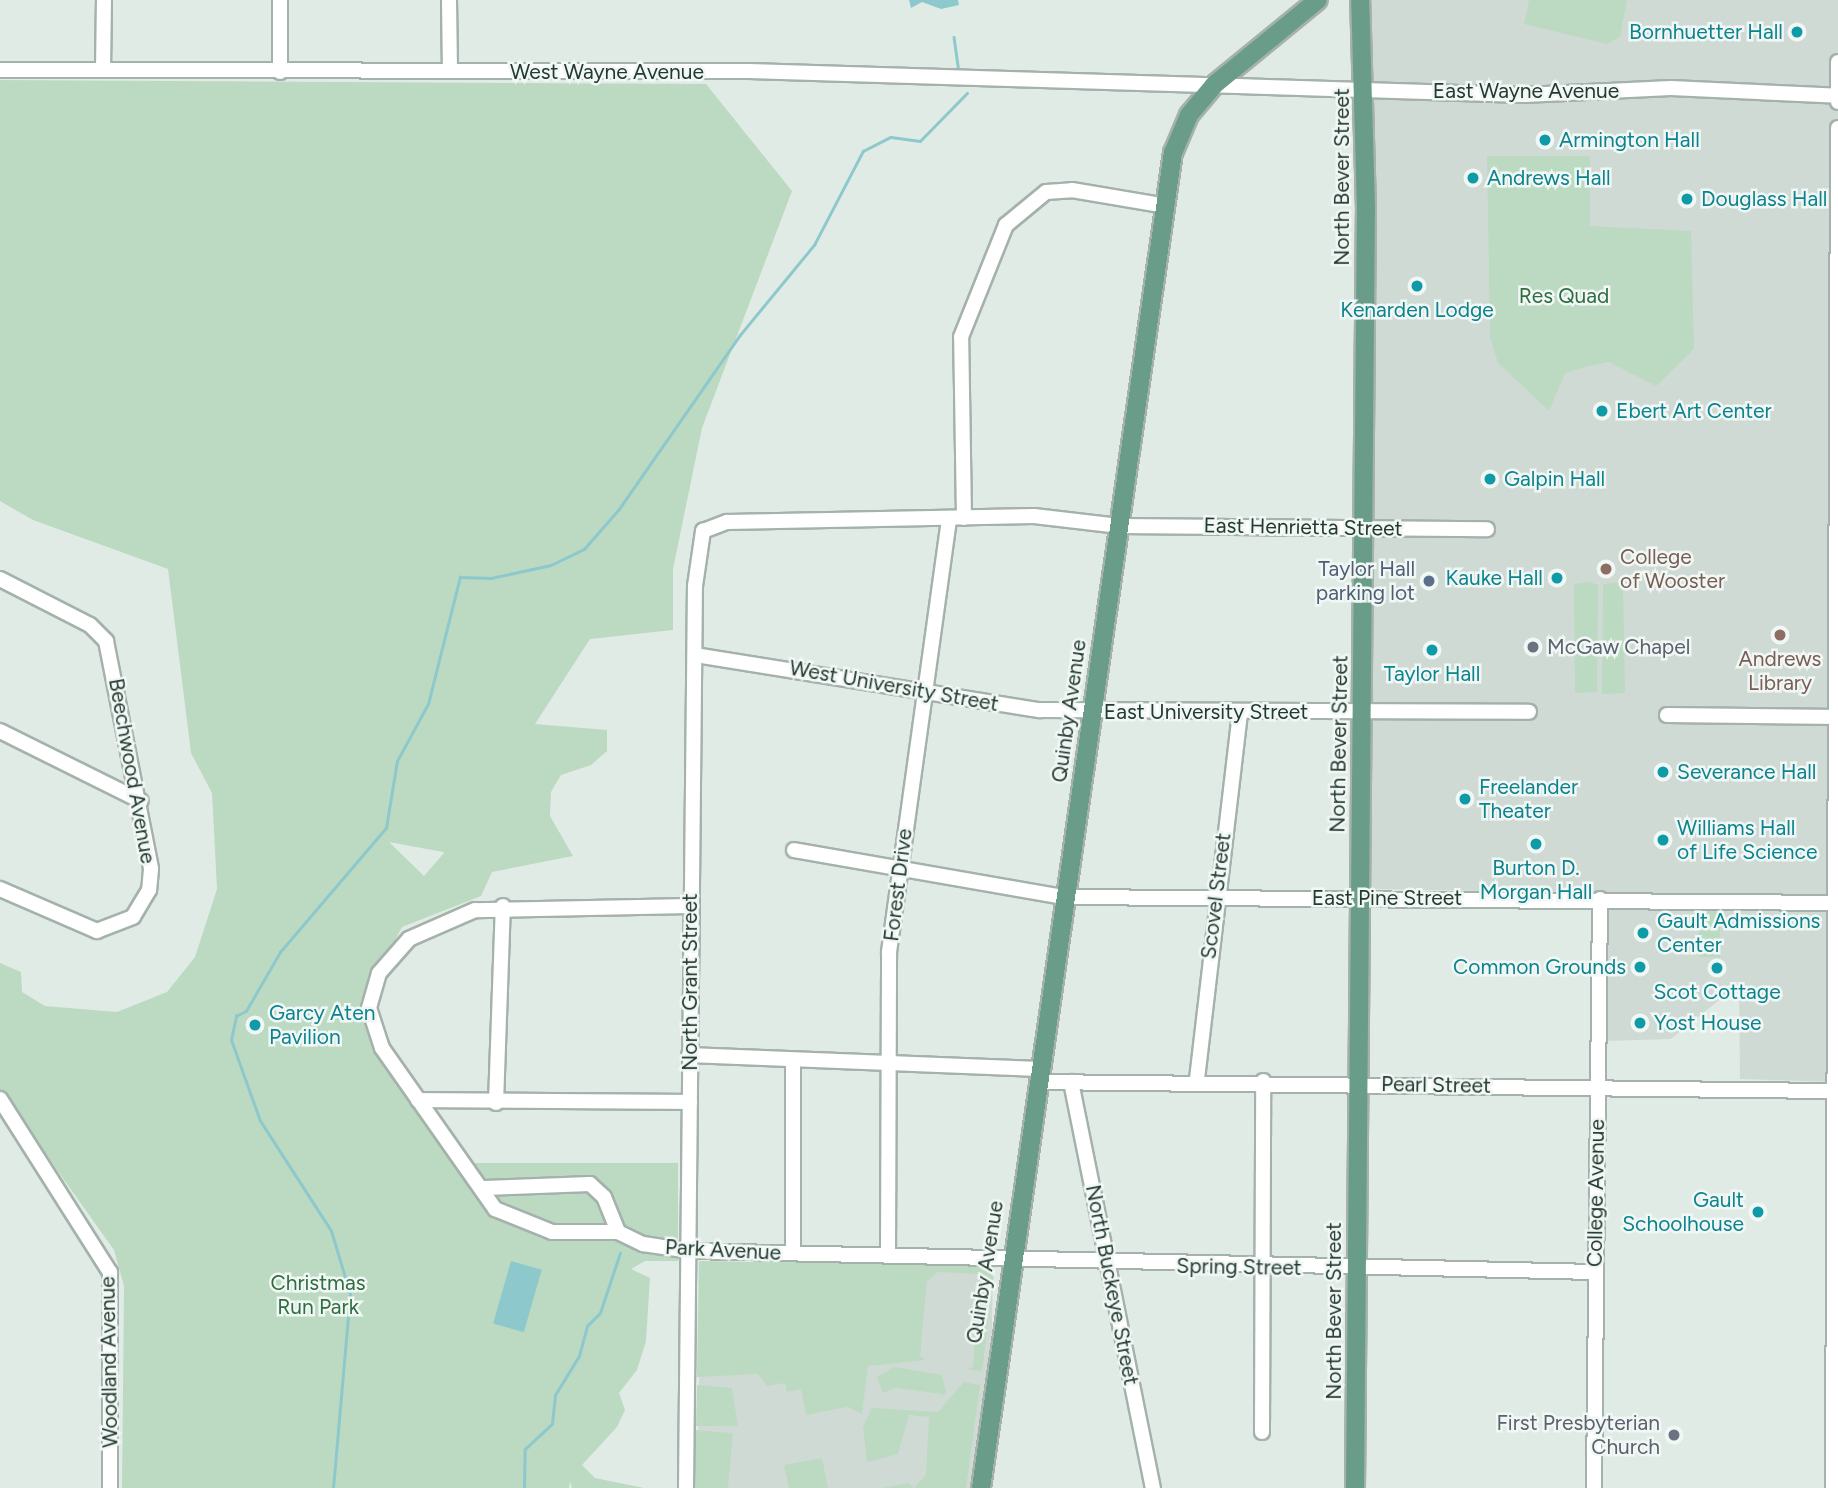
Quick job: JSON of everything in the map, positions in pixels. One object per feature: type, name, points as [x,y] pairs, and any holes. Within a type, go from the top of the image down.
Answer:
[{"type":"main road","name":"Quinby Avenue","points":[[981,1488],[1010,1255],[1093,711],[1173,153],[1189,115],[1214,85],[1318,0]]},
{"type":"main road","name":"North Bever Street","points":[[1355,1488],[1364,529],[1365,90],[1360,0]]},
{"type":"street","points":[[103,70],[104,0]]},
{"type":"street","points":[[279,72],[280,0]]},
{"type":"street","points":[[449,0],[450,71]]},
{"type":"street","points":[[1838,62],[1838,104]]},
{"type":"street","name":"West Wayne Avenue","points":[[0,70],[748,71],[1214,85]]},
{"type":"street","name":"East Wayne Avenue","points":[[1214,85],[1524,95],[1671,88],[1838,96]]},
{"type":"street","points":[[1833,1488],[1836,1268],[1833,1091],[1837,996],[1838,128]]},
{"type":"street","name":"Forest Drive","points":[[888,1255],[888,1062],[898,870],[957,518],[961,337],[1006,225],[1046,192],[1072,190],[1167,206]]},
{"type":"street","name":"East Henrietta Street","points":[[957,518],[1034,516],[1119,526],[1487,529]]},
{"type":"street","name":"North Grant Street","points":[[686,1488],[690,1251],[690,906],[697,541],[714,523],[957,518]]},
{"type":"street","name":"Beechwood Avenue","points":[[0,579],[90,625],[106,641],[141,802],[149,890],[123,924],[85,930],[0,889]]},
{"type":"street","name":"West University Street","points":[[695,655],[926,693],[1093,711]]},
{"type":"street","name":"East University Street","points":[[1093,711],[1530,712]]},
{"type":"street","name":"Scovel Street","points":[[1197,1079],[1215,899],[1240,713]]},
{"type":"street","points":[[1667,715],[1837,717]]},
{"type":"street","points":[[0,731],[141,802]]},
{"type":"street","name":"East Pine Street","points":[[794,850],[1063,897],[1837,897]]},
{"type":"street","name":"College Avenue","points":[[1594,1488],[1600,899]]},
{"type":"street","points":[[496,1103],[503,906]]},
{"type":"street","name":"Park Avenue","points":[[690,906],[503,906],[447,918],[409,939],[371,989],[371,1026],[418,1100],[485,1188],[495,1209],[530,1227],[618,1233],[643,1244],[690,1251],[1010,1255]]},
{"type":"street","name":"Pearl Street","points":[[690,1055],[888,1062],[1039,1076],[1072,1082],[1197,1079],[1833,1091]]},
{"type":"street","points":[[793,1060],[793,1253]]},
{"type":"street","points":[[1262,1432],[1265,1266],[1263,1080]]},
{"type":"street","name":"North Buckeye Street","points":[[1072,1082],[1153,1488]]},
{"type":"street","name":"Woodland Avenue","points":[[0,1100],[110,1272],[110,1488]]},
{"type":"street","points":[[418,1100],[496,1103],[690,1102]]},
{"type":"street","points":[[438,1125],[451,1101]]},
{"type":"street","points":[[485,1188],[590,1184],[604,1197],[618,1233]]},
{"type":"street","name":"Spring Street","points":[[1010,1255],[1108,1262],[1595,1272]]},
{"type":"shaded area","name":"College of Wooster","points":[[1369,0],[1838,0],[1838,1082],[1740,1079],[1739,984],[1671,1039],[1605,1041],[1606,893],[1369,889]]},
{"type":"shaded area","points":[[701,1262],[993,1267],[989,1488],[697,1488]]},
{"type":"green space","points":[[1529,0],[1627,0],[1620,37],[1607,44],[1524,24]]},
{"type":"green space","name":"Christmas Run Park","points":[[0,80],[706,84],[792,191],[702,428],[673,569],[673,630],[590,639],[535,724],[607,730],[607,751],[591,765],[561,775],[551,792],[550,816],[573,856],[492,872],[481,896],[402,927],[361,1006],[459,1163],[678,1163],[678,1261],[645,1261],[631,1269],[650,1278],[646,1341],[637,1370],[619,1393],[625,1410],[617,1427],[582,1465],[595,1478],[644,1488],[572,1488],[570,1482],[569,1488],[122,1488],[124,1286],[114,1250],[0,1090],[0,963],[21,972],[22,992],[45,1006],[117,1012],[167,992],[195,957],[217,889],[212,793],[191,753],[168,569],[33,520],[0,501]],"holes":[[[389,842],[443,852],[424,876]]]},
{"type":"green space","name":"Res Quad","points":[[1487,156],[1590,156],[1590,226],[1691,231],[1694,349],[1656,386],[1609,362],[1589,366],[1565,373],[1549,411],[1498,363],[1490,337]]},
{"type":"green space","points":[[1590,582],[1598,585],[1597,692],[1575,693],[1574,584]]},
{"type":"green space","points":[[1623,582],[1625,693],[1602,694],[1603,584]]},
{"type":"green space","points":[[1699,911],[1720,911],[1720,957],[1699,957]]},
{"type":"green space","points":[[699,1261],[995,1265],[982,1371],[967,1369],[973,1367],[980,1274],[938,1272],[927,1281],[920,1356],[926,1360],[868,1366],[862,1414],[847,1407],[806,1415],[801,1389],[787,1392],[785,1383],[767,1386],[758,1374],[697,1377]]},
{"type":"green space","points":[[894,1367],[942,1375],[946,1393],[936,1401],[943,1394],[896,1388],[883,1393],[877,1377]]},
{"type":"green space","points":[[964,1382],[980,1385],[966,1488],[914,1488],[926,1475],[929,1417],[909,1415],[898,1454],[867,1462],[863,1427],[872,1408],[938,1412]]},
{"type":"green space","points":[[697,1385],[732,1388],[738,1426],[696,1426]]},
{"type":"green space","points":[[696,1430],[733,1433],[728,1488],[691,1488]]},
{"type":"green space","points":[[822,1458],[828,1488],[789,1488],[784,1465]]},
{"type":"green space","points":[[908,1483],[914,1488],[882,1488]]},
{"type":"water","points":[[909,0],[958,0],[959,5],[941,9],[922,2],[911,8]]},
{"type":"water","points":[[511,1261],[542,1270],[524,1332],[493,1323]]},
{"type":"waterway","points":[[954,37],[958,67]]},
{"type":"waterway","points":[[333,1488],[350,1294],[331,1231],[260,1121],[231,1040],[236,1016],[246,1011],[280,952],[386,828],[397,761],[428,704],[460,577],[491,578],[551,565],[584,549],[619,509],[740,335],[814,245],[863,151],[891,137],[920,141],[967,93]]},
{"type":"waterway","points":[[524,1488],[525,1449],[552,1424],[555,1395],[579,1356],[587,1326],[600,1313],[620,1253]]},
{"type":"place","name":"Bornhuetter Hall","points":[[1797,32]]},
{"type":"place","name":"Armington Hall","points":[[1545,140]]},
{"type":"place","name":"Andrews Hall","points":[[1473,178]]},
{"type":"place","name":"Douglass Hall","points":[[1687,199]]},
{"type":"place","name":"Kenarden Lodge","points":[[1417,286]]},
{"type":"place","name":"Ebert Art Center","points":[[1602,411]]},
{"type":"place","name":"Galpin Hall","points":[[1490,479]]},
{"type":"place","name":"College of Wooster","points":[[1606,569]]},
{"type":"place","name":"Kauke Hall","points":[[1557,578]]},
{"type":"place","name":"Taylor Hall parking lot","points":[[1429,581]]},
{"type":"place","name":"Andrews Library","points":[[1780,635]]},
{"type":"place","name":"McGaw Chapel","points":[[1533,647]]},
{"type":"place","name":"Taylor Hall","points":[[1432,650]]},
{"type":"place","name":"Severance Hall","points":[[1663,772]]},
{"type":"place","name":"Freelander Theater","points":[[1465,799]]},
{"type":"place","name":"Williams Hall of Life Science","points":[[1663,840]]},
{"type":"place","name":"Burton D. Morgan Hall","points":[[1536,844]]},
{"type":"place","name":"Gault Admissions Center","points":[[1643,933]]},
{"type":"place","name":"Common Grounds","points":[[1640,967]]},
{"type":"place","name":"Scot Cottage","points":[[1717,968]]},
{"type":"place","name":"Yost House","points":[[1640,1023]]},
{"type":"place","name":"Garcy Aten Pavilion","points":[[255,1025]]},
{"type":"place","name":"Gault Schoolhouse","points":[[1758,1212]]},
{"type":"place","name":"First Presbyterian Church","points":[[1674,1435]]}]
